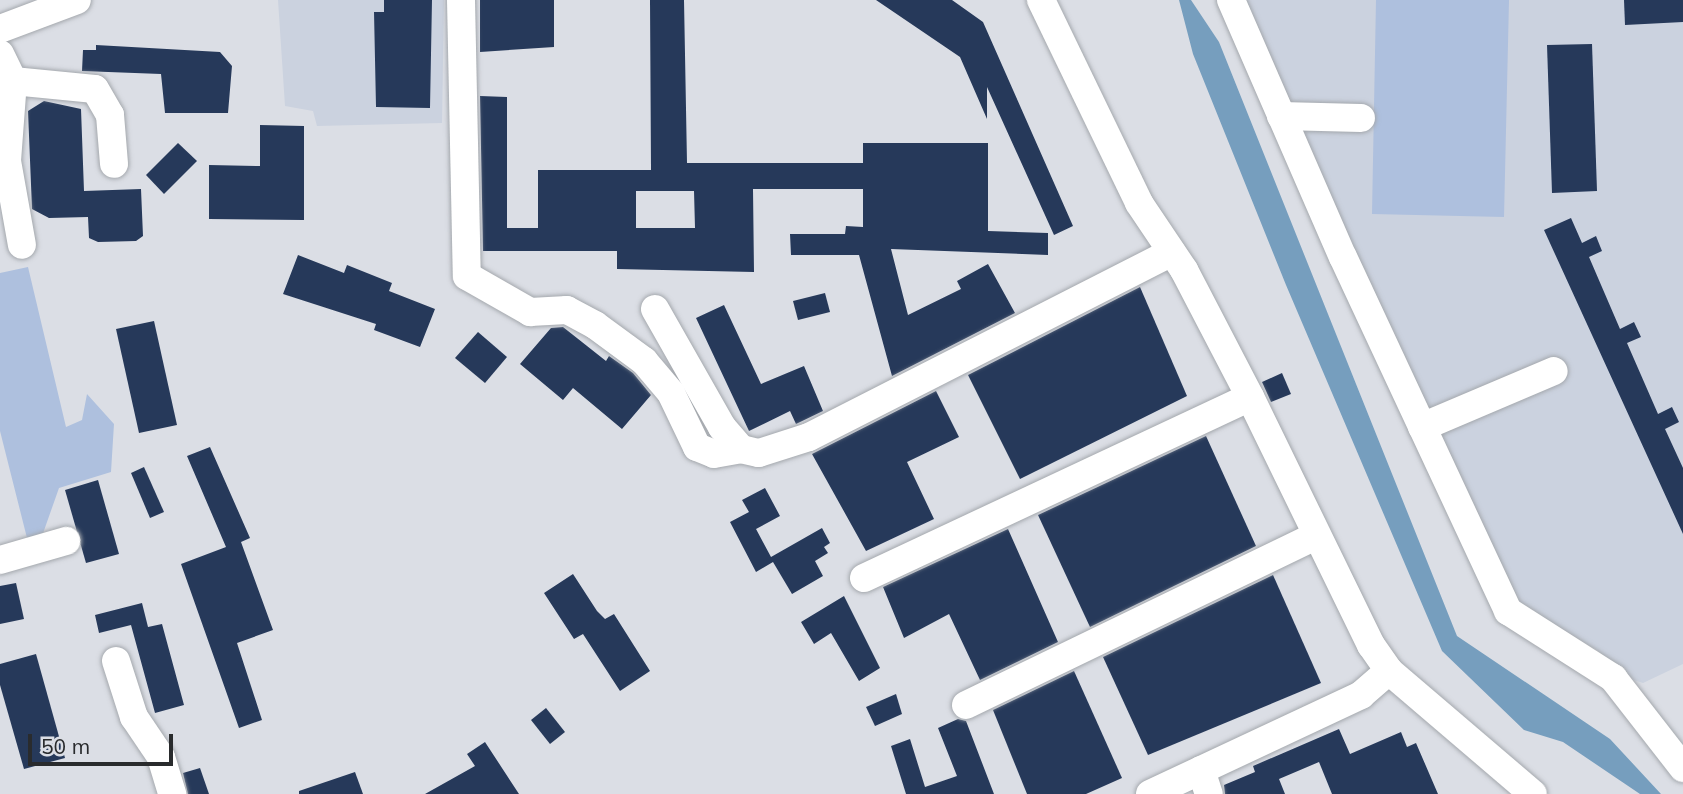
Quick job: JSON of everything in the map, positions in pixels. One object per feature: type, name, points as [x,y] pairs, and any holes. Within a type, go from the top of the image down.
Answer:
[{"type":"street","points":[[0,29],[77,0]]},
{"type":"street","points":[[461,0],[467,276],[530,312],[567,310],[595,325],[644,362],[671,393],[696,447],[714,454],[741,449],[759,453],[808,437],[1172,252]]},
{"type":"street","points":[[1041,0],[1139,203],[1172,252],[1250,397],[1315,536],[1389,671],[1533,794]]},
{"type":"street","points":[[1231,0],[1281,116],[1508,611],[1613,678],[1683,768]]},
{"type":"street","points":[[0,54],[13,81],[7,161],[22,245]]},
{"type":"street","points":[[13,81],[95,89],[110,115],[114,164]]},
{"type":"street","points":[[1281,116],[1361,118]]},
{"type":"street","points":[[654,309],[722,427],[741,449]]},
{"type":"street","points":[[1422,427],[1554,371]]},
{"type":"street","points":[[864,578],[1250,397]]},
{"type":"street","points":[[966,705],[1315,536]]},
{"type":"street","points":[[0,560],[66,541]]},
{"type":"street","points":[[116,661],[134,717],[161,757],[172,794]]},
{"type":"street","points":[[1150,794],[1205,782],[1361,695],[1389,671]]},
{"type":"shaded area","points":[[278,0],[444,0],[442,123],[317,126],[313,111],[285,106]]},
{"type":"shaded area","points":[[1179,0],[1191,0],[1219,42],[1457,636],[1610,739],[1661,794],[1640,794],[1563,742],[1524,730],[1442,651],[1286,285],[1193,54]]},
{"type":"shaded area","points":[[1242,0],[1683,0],[1683,664],[1643,683],[1628,678],[1597,650],[1515,602]]},
{"type":"shaded area","points":[[1376,0],[1509,0],[1504,217],[1372,214]]},
{"type":"shaded area","points":[[28,267],[66,427],[82,420],[87,394],[114,424],[111,472],[59,488],[41,539],[27,538],[0,431],[0,273]]},
{"type":"building","points":[[384,0],[432,0],[430,108],[376,107],[374,12],[384,12]]},
{"type":"building","points":[[480,0],[554,0],[554,47],[480,52]]},
{"type":"building","points":[[650,0],[684,0],[687,163],[863,163],[863,143],[988,143],[988,231],[1048,233],[1048,255],[891,249],[908,315],[961,289],[957,281],[988,264],[1015,313],[892,376],[859,255],[791,255],[790,234],[845,234],[846,226],[863,227],[863,189],[753,189],[754,272],[617,269],[617,251],[483,251],[480,96],[507,97],[507,228],[538,228],[538,170],[651,170]],"holes":[[[636,191],[694,191],[695,228],[636,228]]]},
{"type":"building","points":[[876,0],[952,0],[983,22],[1073,226],[1054,235],[987,87],[987,119],[960,57]]},
{"type":"building","points":[[1624,0],[1683,0],[1683,22],[1625,25]]},
{"type":"building","points":[[1592,44],[1597,191],[1552,193],[1547,45]]},
{"type":"building","points":[[96,45],[220,52],[232,66],[228,113],[165,113],[161,74],[82,71],[83,50],[96,50]]},
{"type":"building","points":[[44,101],[81,109],[84,191],[141,189],[143,236],[136,241],[98,242],[89,238],[88,217],[49,218],[32,209],[28,111]]},
{"type":"building","points":[[260,125],[304,126],[304,220],[209,219],[209,165],[260,166]]},
{"type":"building","points":[[178,143],[197,161],[164,194],[146,175]]},
{"type":"building","points":[[1571,218],[1582,243],[1596,236],[1602,251],[1589,257],[1620,329],[1634,322],[1641,337],[1627,343],[1658,414],[1672,407],[1679,422],[1665,429],[1683,468],[1683,534],[1544,230]]},
{"type":"building","points":[[298,255],[344,273],[347,265],[392,283],[389,291],[435,309],[420,347],[374,330],[376,324],[283,294]]},
{"type":"building","points":[[1140,287],[1187,396],[1020,479],[968,375]]},
{"type":"building","points":[[825,293],[830,312],[798,320],[793,301]]},
{"type":"building","points":[[724,305],[761,384],[804,366],[823,411],[796,424],[790,411],[749,431],[696,318]]},
{"type":"building","points":[[154,321],[177,425],[139,433],[116,329]]},
{"type":"building","points":[[563,327],[606,361],[609,356],[633,373],[651,395],[622,429],[573,388],[563,400],[520,364],[551,328]]},
{"type":"building","points":[[478,332],[507,357],[485,383],[455,358]]},
{"type":"building","points":[[1282,373],[1291,394],[1271,402],[1262,382]]},
{"type":"building","points":[[936,391],[959,437],[907,462],[934,519],[866,551],[812,454]]},
{"type":"building","points":[[1206,436],[1256,546],[1090,627],[1038,515]]},
{"type":"building","points":[[210,447],[250,538],[241,542],[273,630],[237,643],[262,720],[239,728],[181,564],[226,547],[187,456]]},
{"type":"building","points":[[144,467],[164,512],[150,518],[131,473]]},
{"type":"building","points":[[98,480],[119,554],[86,563],[65,490]]},
{"type":"building","points":[[765,488],[780,516],[756,529],[771,557],[822,528],[830,543],[824,547],[828,553],[815,561],[823,576],[792,594],[773,562],[756,572],[730,522],[749,512],[742,500]]},
{"type":"building","points":[[1008,529],[1058,642],[980,680],[949,614],[904,638],[883,587]]},
{"type":"building","points":[[573,574],[605,619],[614,614],[650,671],[620,691],[583,634],[574,639],[544,593]]},
{"type":"building","points":[[1273,575],[1321,683],[1148,755],[1103,657]]},
{"type":"building","points":[[16,583],[24,619],[0,624],[0,586]]},
{"type":"building","points":[[844,596],[880,668],[859,681],[831,633],[814,644],[801,622]]},
{"type":"building","points":[[142,603],[148,627],[162,624],[184,705],[155,713],[131,625],[99,633],[95,615]]},
{"type":"building","points":[[36,654],[65,758],[24,769],[0,685],[0,664]]},
{"type":"building","points":[[1074,671],[1122,778],[1086,794],[1027,794],[993,710]]},
{"type":"building","points":[[896,694],[902,714],[875,726],[866,707]]},
{"type":"building","points":[[546,708],[565,732],[550,744],[531,720]]},
{"type":"building","points":[[958,719],[966,721],[994,794],[906,794],[891,746],[910,739],[925,787],[957,776],[938,728]]},
{"type":"building","points":[[1339,729],[1350,754],[1401,732],[1407,747],[1416,743],[1438,794],[1332,794],[1319,762],[1279,779],[1285,794],[1225,794],[1224,785],[1255,772],[1253,766]]},
{"type":"building","points":[[485,742],[519,794],[425,794],[475,766],[467,754]]},
{"type":"building","points":[[200,768],[209,794],[188,794],[183,773]]},
{"type":"building","points":[[355,772],[363,794],[299,794],[299,791]]}]
